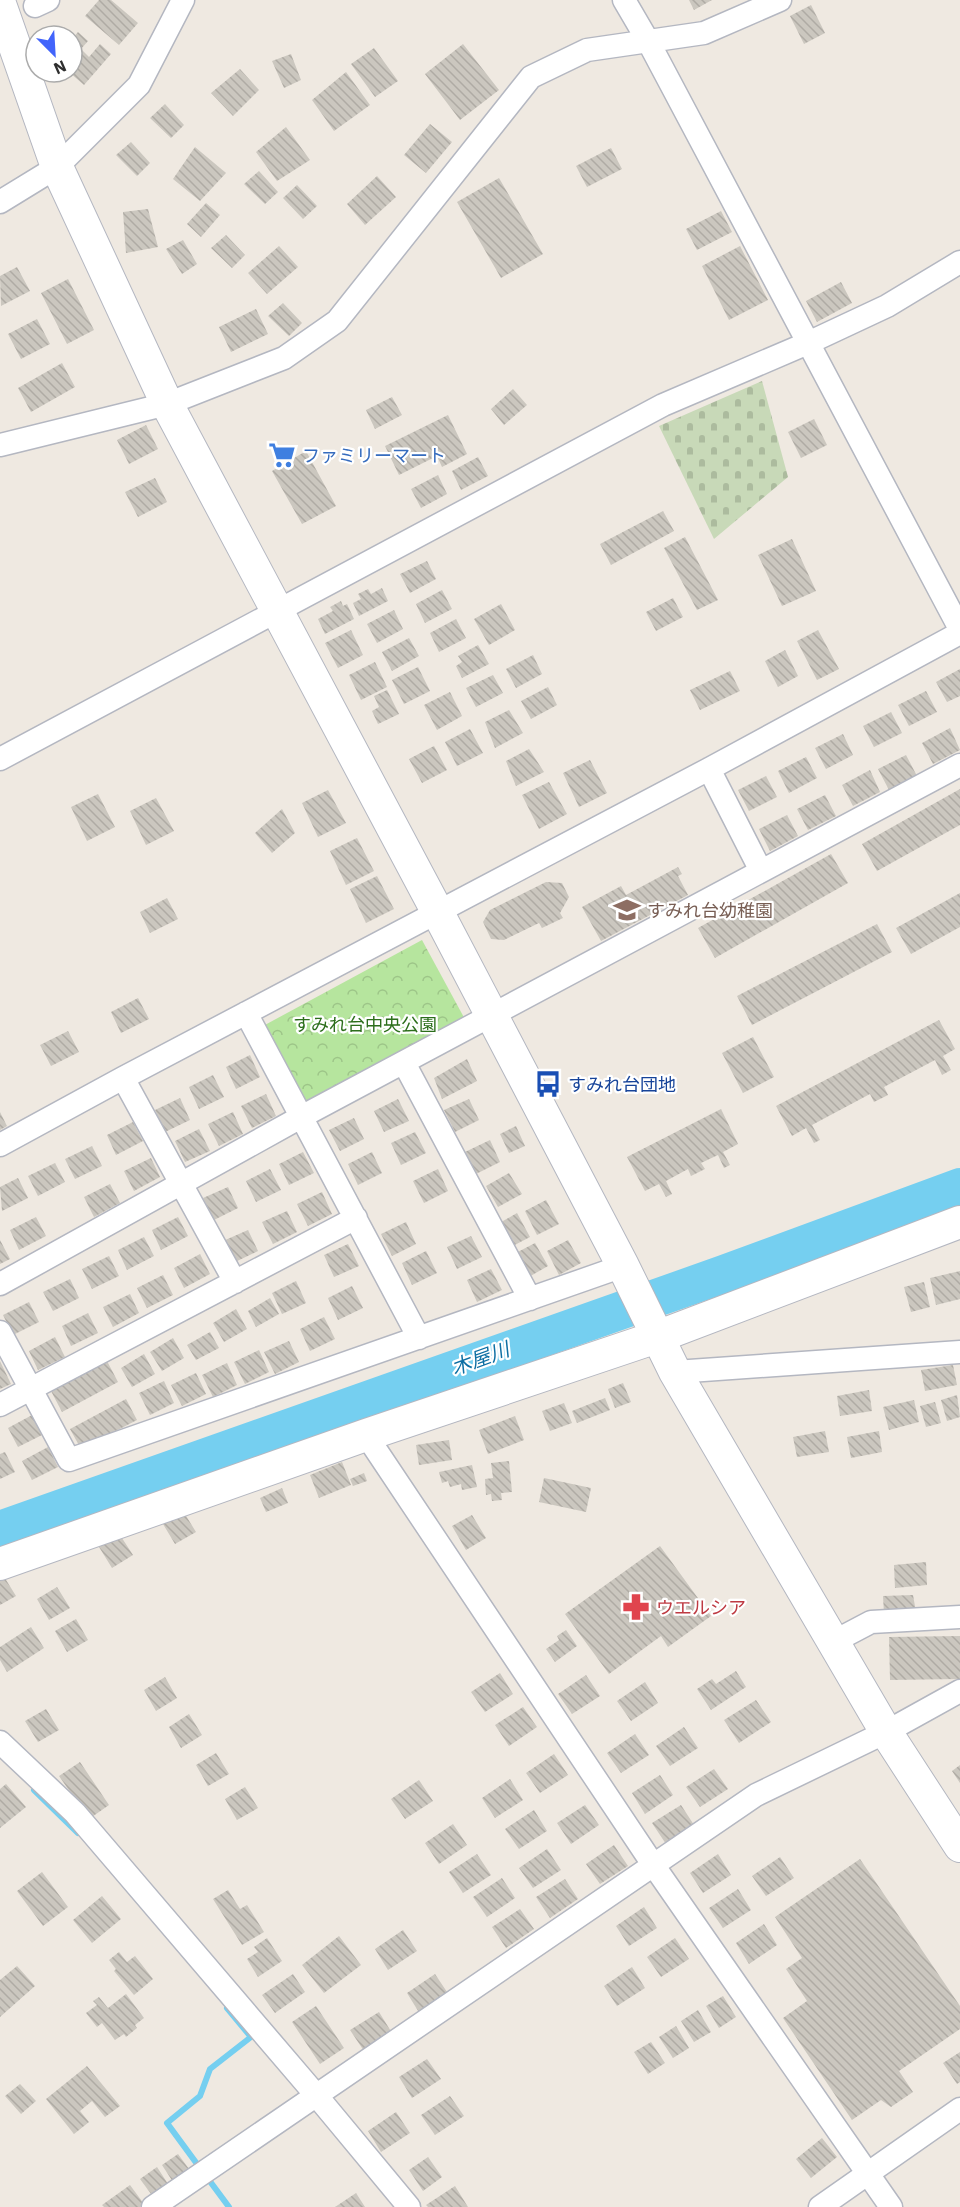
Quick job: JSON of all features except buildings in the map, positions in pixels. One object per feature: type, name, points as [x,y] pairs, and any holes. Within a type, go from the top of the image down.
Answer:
[{"type":"street","points":[[0,202],[57,167],[139,85],[183,0]]},
{"type":"street","points":[[0,1145],[437,910],[709,769],[960,631],[648,41],[624,0]]},
{"type":"street","points":[[0,445],[167,404],[284,358],[337,321],[531,77],[587,50],[704,33],[780,0]]},
{"type":"street","points":[[2,15],[57,167],[167,404],[437,910],[625,1270],[675,1372],[886,1732],[960,1846]]},
{"type":"street","points":[[0,759],[663,405],[808,344],[886,306],[960,262]]},
{"type":"street","points":[[0,1284],[301,1117],[960,765]]},
{"type":"street","points":[[709,769],[761,871]]},
{"type":"street","points":[[246,1013],[419,1338]]},
{"type":"street","points":[[404,1063],[530,1299]]},
{"type":"street","points":[[123,1078],[235,1282]]},
{"type":"street","points":[[0,1405],[356,1218]]},
{"type":"street","points":[[0,1564],[366,1436],[654,1329],[960,1222]]},
{"type":"street","points":[[0,1332],[69,1460],[530,1299],[625,1270]]},
{"type":"street","points":[[675,1372],[960,1352]]},
{"type":"street","points":[[366,1436],[654,1866],[891,2207]]},
{"type":"street","points":[[833,1642],[871,1622],[960,1617]]},
{"type":"street","points":[[153,2207],[756,1795],[886,1732],[960,1692]]},
{"type":"street","points":[[0,1742],[75,1814],[409,2207]]},
{"type":"street","points":[[820,2207],[960,2109]]},
{"type":"green space","points":[[762,381],[788,477],[714,539],[659,426]]},
{"type":"green space","name":"すみれ台中央公園","points":[[422,940],[467,1023],[308,1109],[263,1026]]},
{"type":"waterway","name":"木屋川","points":[[0,1530],[724,1274],[960,1187]]},
{"type":"waterway","points":[[34,1790],[78,1833]]},
{"type":"waterway","points":[[200,2168],[167,2123],[200,2096],[210,2069],[251,2037],[227,2008]]},
{"type":"waterway","points":[[206,2176],[229,2207]]},
{"type":"place","name":"ファミリーマート","points":[[282,455]]},
{"type":"place","name":"すみれ台幼稚園","points":[[627,910]]},
{"type":"place","name":"すみれ台団地","points":[[548,1084]]},
{"type":"place","name":"ウエルシア","points":[[636,1607]]}]
